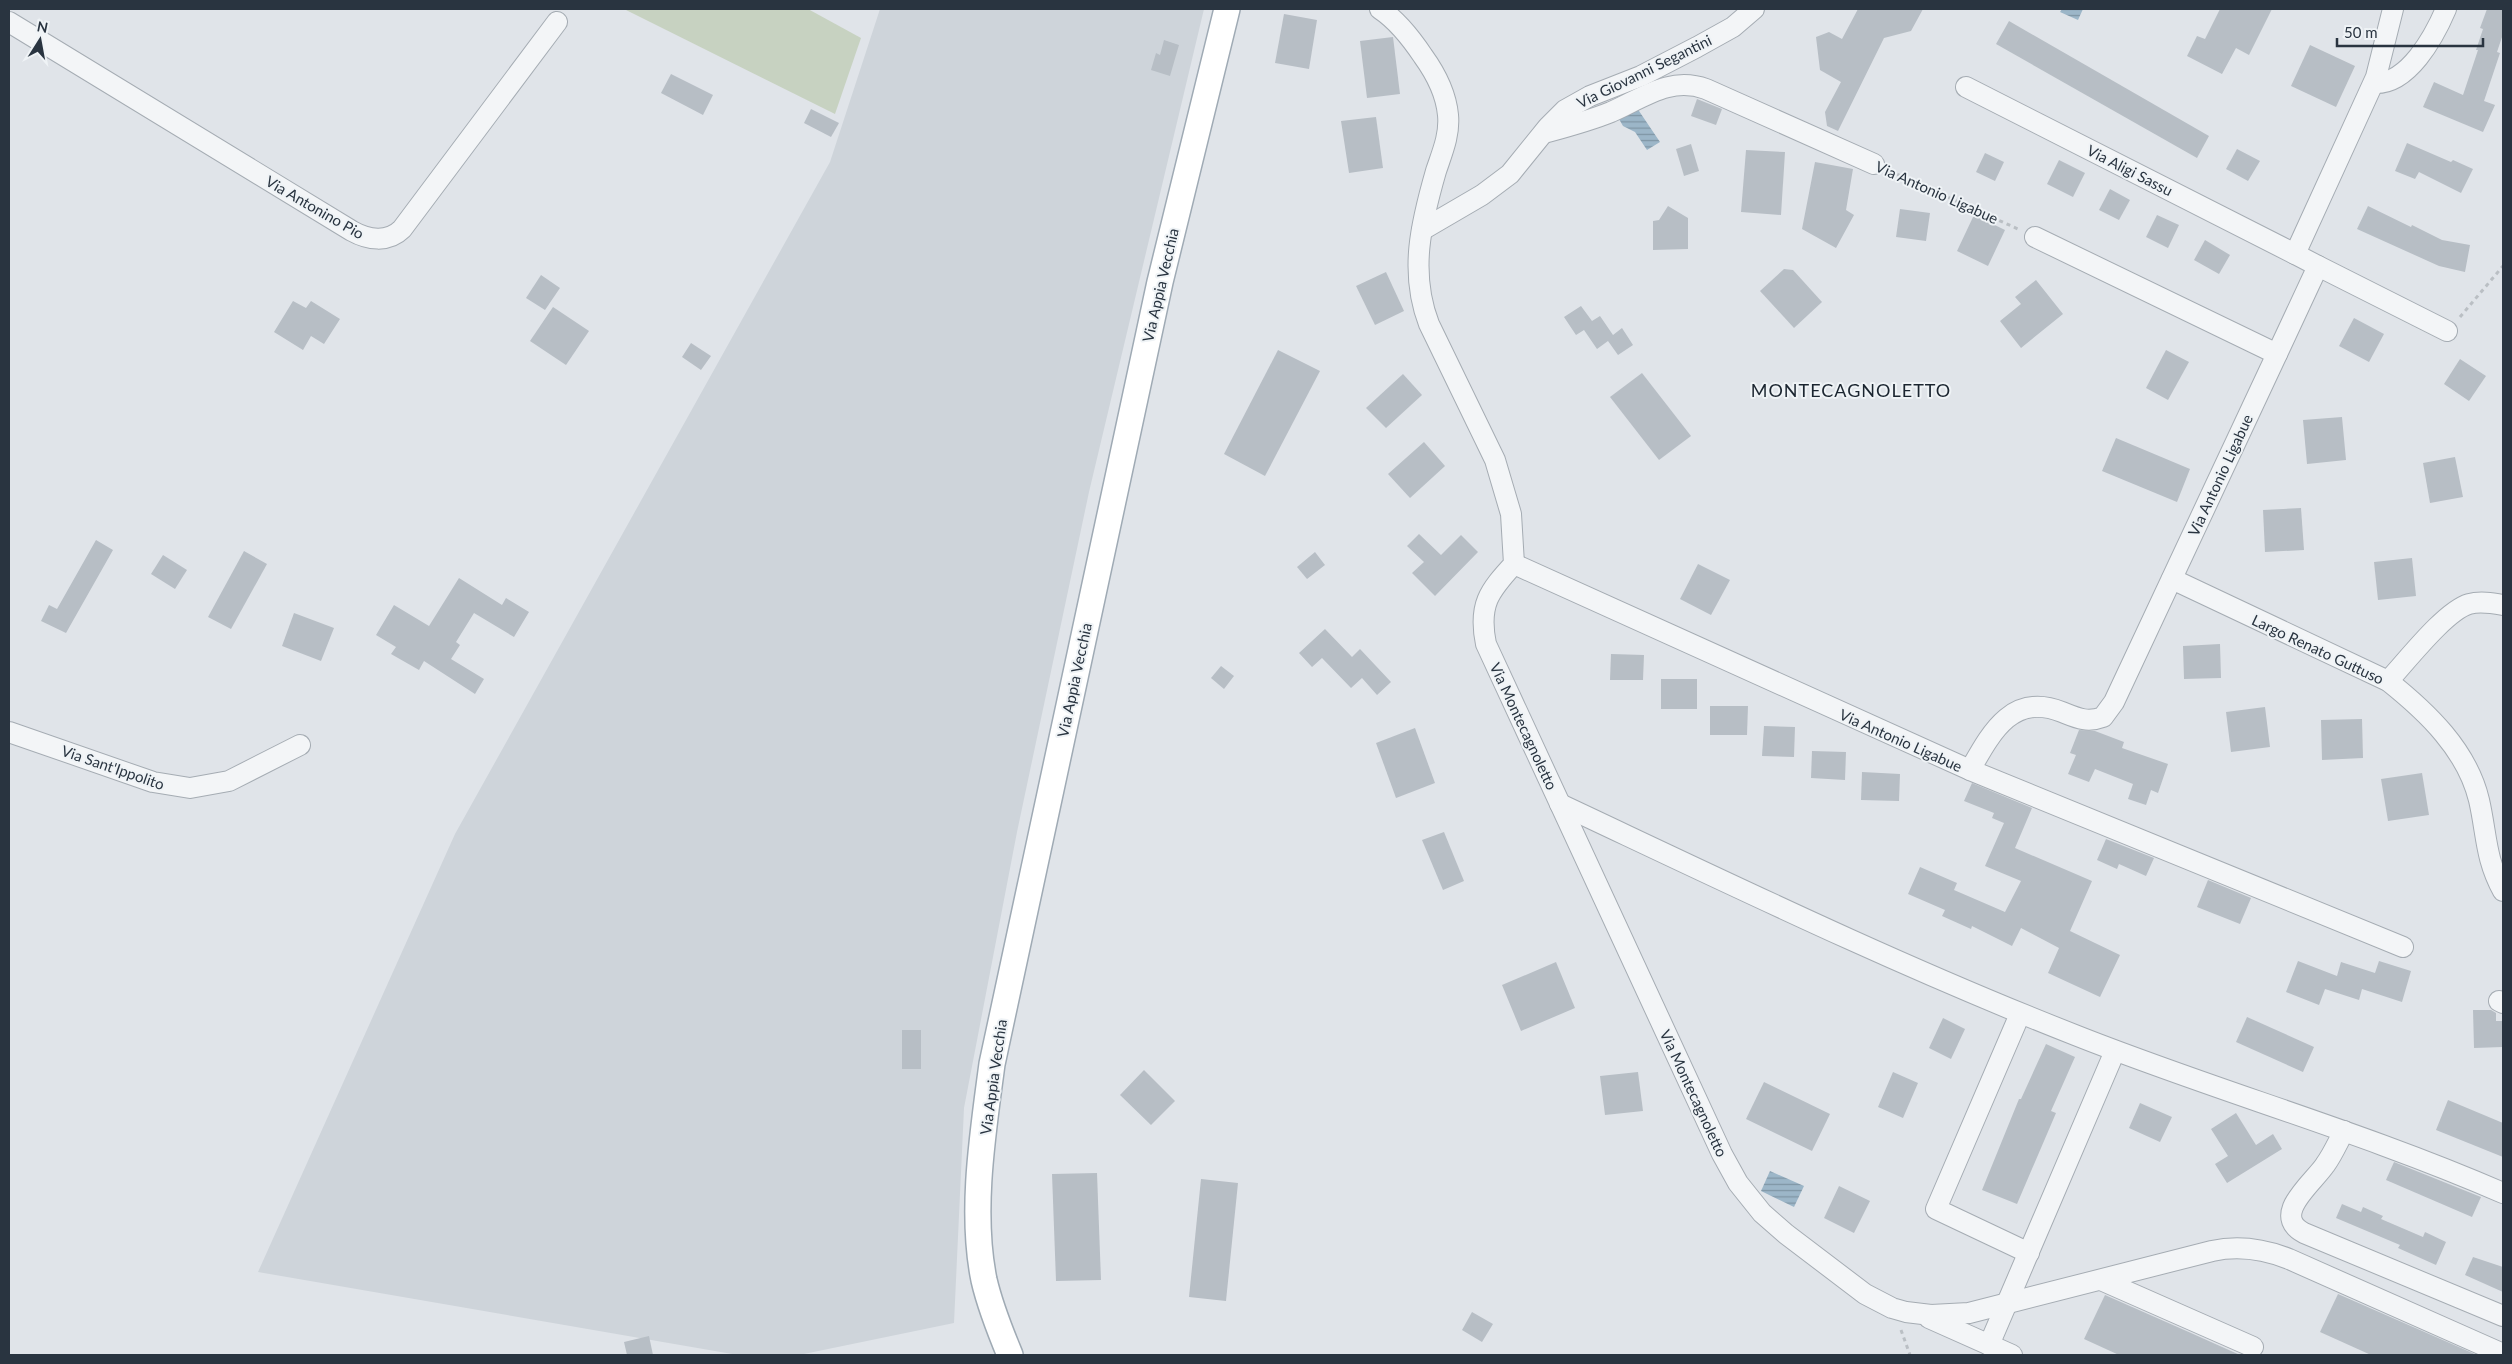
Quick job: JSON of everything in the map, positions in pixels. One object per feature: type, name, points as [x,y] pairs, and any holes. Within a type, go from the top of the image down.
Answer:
[{"type":"main road","name":"Via Appia Vecchia","points":[[1010,1355],[988,1293],[979,1241],[982,1160],[992,1064],[1160,282],[1227,9]]},
{"type":"street","points":[[1380,9],[1407,33],[1432,68],[1442,89],[1447,110],[1445,145],[1430,194],[1422,230],[1418,275],[1424,309],[1495,460],[1510,514],[1514,564]]},
{"type":"street","name":"Via Giovanni Segantini","points":[[1422,230],[1497,185],[1519,165],[1544,133],[1572,106],[1641,76],[1697,47],[1733,27],[1754,9]]},
{"type":"street","points":[[2294,254],[2374,83],[2386,46],[2393,9]]},
{"type":"street","points":[[2374,83],[2392,81],[2406,72],[2430,39],[2446,9]]},
{"type":"street","name":"Via Antonino Pio","points":[[9,22],[352,231],[379,239],[392,237],[402,229],[557,22]]},
{"type":"street","name":"Via Antonio Ligabue","points":[[1544,133],[1610,112],[1666,86],[1682,84],[1706,89],[1874,164]]},
{"type":"street","name":"Via Aligi Sassu","points":[[1966,87],[2447,331]]},
{"type":"street","points":[[2035,237],[2277,354],[2318,266]]},
{"type":"street","name":"Via Antonio Ligabue","points":[[1514,564],[1970,770],[2001,723],[2022,709],[2048,708],[2079,719],[2089,720],[2108,712],[2277,354]]},
{"type":"street","name":"Via Montecagnoletto","points":[[1514,564],[1493,587],[1486,601],[1483,616],[1484,636],[1722,1154],[1747,1196],[1786,1234],[1865,1294],[1892,1308],[1920,1314],[1969,1313],[2220,1249],[2258,1249],[2289,1259],[2503,1354]]},
{"type":"street","name":"Largo Renato Guttuso","points":[[2172,579],[2388,681],[2418,706],[2449,740],[2469,771],[2475,787],[2489,862],[2503,891]]},
{"type":"street","points":[[2388,681],[2450,615],[2468,604],[2482,602],[2503,605]]},
{"type":"street","name":"Via Sant'Ippolito","points":[[9,732],[153,782],[190,788],[229,782],[300,745]]},
{"type":"street","points":[[1970,770],[2403,946]]},
{"type":"street","points":[[1560,804],[1874,951],[2020,1014],[2115,1051],[2344,1130],[2503,1193]]},
{"type":"street","points":[[2020,1014],[1936,1209],[2029,1253]]},
{"type":"street","points":[[1989,1345],[2115,1051]]},
{"type":"street","points":[[2344,1130],[2325,1164],[2293,1205],[2290,1219],[2295,1226],[2304,1233],[2503,1316]]},
{"type":"street","points":[[2101,1280],[2253,1347]]},
{"type":"street","points":[[1920,1314],[2012,1355]]},
{"type":"path","name":"Via Antonio Ligabue","points":[[1874,164],[2035,237]]},
{"type":"path","points":[[2447,331],[2503,266]]},
{"type":"shaded area","points":[[880,9],[1204,9],[1089,492],[1017,832],[964,1108],[954,1323],[799,1355],[738,1355],[258,1272],[455,834],[830,162]]},
{"type":"green space","points":[[624,9],[808,9],[861,38],[835,114]]},
{"type":"water","points":[[2062,9],[2083,9],[2078,20],[2060,12]]},
{"type":"water","points":[[1637,108],[1660,142],[1647,150],[1635,132],[1623,126],[1619,119]]},
{"type":"water","points":[[1770,1171],[1804,1186],[1794,1207],[1761,1191]]},
{"type":"building","points":[[1858,9],[1923,9],[1911,31],[1884,38],[1838,131],[1827,126],[1825,112],[1841,82],[1820,70],[1816,37],[1829,32],[1842,39]]},
{"type":"building","points":[[2220,9],[2272,9],[2249,55],[2236,48],[2222,74],[2187,56],[2197,36],[2205,39]]},
{"type":"building","points":[[2487,9],[2503,9],[2503,34],[2497,52],[2500,53],[2484,101],[2495,105],[2483,132],[2423,107],[2434,82],[2463,95],[2478,50],[2476,50],[2483,29],[2480,28]]},
{"type":"building","points":[[1284,14],[1317,20],[1309,69],[1275,63]]},
{"type":"building","points":[[2009,21],[2209,136],[2197,158],[1996,44]]},
{"type":"building","points":[[1393,37],[1400,94],[1367,98],[1360,41]]},
{"type":"building","points":[[1164,40],[1179,45],[1170,76],[1151,70],[1156,53],[1160,55]]},
{"type":"building","points":[[2310,45],[2355,66],[2336,107],[2291,86]]},
{"type":"building","points":[[671,74],[713,95],[703,115],[661,93]]},
{"type":"building","points":[[1697,99],[1722,109],[1716,125],[1691,116]]},
{"type":"building","points":[[811,109],[839,123],[831,137],[804,123]]},
{"type":"building","points":[[1376,117],[1383,168],[1349,173],[1341,121]]},
{"type":"building","points":[[2407,143],[2451,162],[2453,160],[2473,169],[2461,193],[2419,172],[2415,179],[2395,171]]},
{"type":"building","points":[[1691,144],[1699,171],[1684,176],[1676,149]]},
{"type":"building","points":[[2237,149],[2260,161],[2248,181],[2226,169]]},
{"type":"building","points":[[1746,150],[1785,152],[1781,215],[1741,212]]},
{"type":"building","points":[[1985,153],[2004,162],[1995,181],[1976,172]]},
{"type":"building","points":[[2059,160],[2085,173],[2073,197],[2047,184]]},
{"type":"building","points":[[1815,162],[1853,169],[1846,210],[1854,215],[1836,248],[1802,229]]},
{"type":"building","points":[[2110,189],[2130,200],[2119,220],[2099,210]]},
{"type":"building","points":[[1668,206],[1688,218],[1688,249],[1653,250],[1653,221],[1659,220]]},
{"type":"building","points":[[2368,206],[2442,240],[2470,245],[2465,272],[2439,266],[2357,229]]},
{"type":"building","points":[[1900,209],[1930,213],[1926,241],[1896,237]]},
{"type":"building","points":[[1974,215],[2005,230],[1988,266],[1957,251]]},
{"type":"building","points":[[2157,215],[2179,225],[2168,248],[2146,237]]},
{"type":"building","points":[[2205,240],[2230,255],[2219,274],[2194,260]]},
{"type":"building","points":[[1784,269],[1793,270],[1822,302],[1794,328],[1760,291]]},
{"type":"building","points":[[1386,272],[1404,311],[1375,325],[1356,286]]},
{"type":"building","points":[[541,275],[560,288],[545,310],[526,298]]},
{"type":"building","points":[[2036,280],[2063,314],[2021,348],[2000,321],[2021,304],[2015,297]]},
{"type":"building","points":[[293,301],[306,308],[311,301],[340,319],[324,344],[311,336],[303,350],[274,332]]},
{"type":"building","points":[[1581,306],[1592,321],[1600,316],[1613,335],[1622,328],[1633,345],[1618,355],[1608,341],[1597,349],[1584,330],[1576,335],[1564,317]]},
{"type":"building","points":[[553,307],[589,331],[566,365],[530,341]]},
{"type":"building","points":[[2354,318],[2384,334],[2369,362],[2339,346]]},
{"type":"building","points":[[691,343],[711,356],[701,370],[682,357]]},
{"type":"building","points":[[1278,350],[1320,371],[1265,476],[1224,454]]},
{"type":"building","points":[[2166,350],[2189,362],[2168,400],[2146,388]]},
{"type":"building","points":[[2460,359],[2486,376],[2469,401],[2444,384]]},
{"type":"building","points":[[1642,373],[1691,436],[1659,460],[1610,397]]},
{"type":"building","points":[[1403,374],[1422,395],[1386,428],[1366,408]]},
{"type":"building","points":[[2342,417],[2346,460],[2307,464],[2303,420]]},
{"type":"building","points":[[2116,438],[2190,469],[2177,502],[2102,471]]},
{"type":"building","points":[[1424,442],[1445,466],[1410,498],[1388,474]]},
{"type":"building","points":[[2455,457],[2463,497],[2430,503],[2423,463]]},
{"type":"building","points":[[2301,508],[2304,550],[2265,552],[2263,510]]},
{"type":"building","points":[[1419,534],[1441,555],[1461,535],[1478,552],[1435,596],[1412,573],[1424,562],[1407,546]]},
{"type":"building","points":[[96,540],[113,550],[66,633],[41,621],[49,605],[57,609]]},
{"type":"building","points":[[244,551],[267,564],[231,629],[208,617]]},
{"type":"building","points":[[1315,552],[1325,565],[1307,579],[1297,567]]},
{"type":"building","points":[[163,555],[187,570],[175,589],[151,574]]},
{"type":"building","points":[[2412,558],[2416,596],[2378,600],[2374,562]]},
{"type":"building","points":[[1698,564],[1730,580],[1711,615],[1680,599]]},
{"type":"building","points":[[459,578],[502,605],[506,598],[529,612],[514,637],[474,613],[456,642],[460,645],[451,659],[484,679],[475,694],[424,661],[419,670],[391,654],[396,647],[376,635],[394,605],[429,626]]},
{"type":"building","points":[[294,613],[334,628],[321,661],[282,646]]},
{"type":"building","points":[[1325,629],[1352,657],[1360,649],[1391,682],[1377,695],[1362,678],[1351,688],[1322,658],[1312,667],[1299,653]]},
{"type":"building","points":[[2220,644],[2221,678],[2184,679],[2183,646]]},
{"type":"building","points":[[1611,654],[1644,655],[1643,680],[1610,680]]},
{"type":"building","points":[[1221,666],[1234,676],[1224,689],[1211,678]]},
{"type":"building","points":[[1661,679],[1697,679],[1697,709],[1661,709]]},
{"type":"building","points":[[1710,706],[1748,706],[1747,735],[1710,735]]},
{"type":"building","points":[[2265,707],[2270,747],[2231,752],[2226,712]]},
{"type":"building","points":[[2362,719],[2363,758],[2322,760],[2321,720]]},
{"type":"building","points":[[1764,726],[1795,727],[1794,757],[1762,756]]},
{"type":"building","points":[[1415,728],[1435,783],[1396,798],[1376,743]]},
{"type":"building","points":[[2079,730],[2095,731],[2124,742],[2122,748],[2168,764],[2158,793],[2151,790],[2146,805],[2128,799],[2133,784],[2095,769],[2089,782],[2068,774],[2076,755],[2070,753]]},
{"type":"building","points":[[1812,751],[1846,752],[1845,780],[1811,778]]},
{"type":"building","points":[[1862,772],[1900,774],[1899,801],[1861,800]]},
{"type":"building","points":[[2422,773],[2429,815],[2388,821],[2381,779]]},
{"type":"building","points":[[1972,783],[2032,808],[2015,848],[2092,881],[2070,931],[2120,955],[2100,997],[2048,973],[2059,948],[2021,928],[2012,946],[1972,926],[1971,929],[1942,916],[1945,910],[1908,894],[1920,867],[1957,883],[1954,890],[2005,912],[2021,881],[1985,866],[2004,823],[1992,818],[1994,813],[1964,801]]},
{"type":"building","points":[[1444,832],[1464,881],[1443,890],[1422,840]]},
{"type":"building","points":[[2106,839],[2154,858],[2146,876],[2119,864],[2117,869],[2097,860]]},
{"type":"building","points":[[2208,880],[2251,898],[2240,924],[2197,907]]},
{"type":"building","points":[[2298,961],[2337,976],[2341,962],[2375,973],[2379,961],[2411,971],[2402,1002],[2362,989],[2359,1000],[2325,989],[2319,1005],[2286,992]]},
{"type":"building","points":[[1556,962],[1575,1008],[1521,1031],[1502,985]]},
{"type":"building","points":[[2473,1010],[2491,1010],[2496,1013],[2496,1021],[2503,1021],[2503,1047],[2474,1048]]},
{"type":"building","points":[[2247,1017],[2314,1047],[2303,1072],[2236,1042]]},
{"type":"building","points":[[1943,1018],[1965,1029],[1951,1059],[1929,1048]]},
{"type":"building","points":[[902,1030],[921,1030],[921,1069],[902,1069]]},
{"type":"building","points":[[2046,1044],[2075,1057],[2051,1111],[2056,1113],[2017,1204],[1982,1190],[2019,1099],[2021,1099]]},
{"type":"building","points":[[1144,1070],[1175,1101],[1151,1125],[1120,1095]]},
{"type":"building","points":[[1638,1072],[1643,1111],[1605,1115],[1600,1076]]},
{"type":"building","points":[[1893,1072],[1918,1083],[1903,1118],[1878,1107]]},
{"type":"building","points":[[1764,1082],[1830,1114],[1812,1151],[1746,1119]]},
{"type":"building","points":[[2448,1100],[2503,1123],[2503,1157],[2436,1130]]},
{"type":"building","points":[[2140,1103],[2172,1117],[2160,1142],[2129,1128]]},
{"type":"building","points":[[2236,1113],[2256,1145],[2273,1134],[2282,1149],[2227,1183],[2215,1164],[2228,1156],[2211,1129]]},
{"type":"building","points":[[2394,1162],[2481,1197],[2472,1217],[2386,1180]]},
{"type":"building","points":[[1097,1173],[1101,1280],[1056,1281],[1052,1174]]},
{"type":"building","points":[[1201,1179],[1238,1183],[1226,1301],[1189,1297]]},
{"type":"building","points":[[1839,1186],[1870,1201],[1854,1233],[1824,1218]]},
{"type":"building","points":[[2342,1204],[2361,1212],[2363,1207],[2383,1216],[2381,1219],[2423,1237],[2425,1232],[2446,1242],[2436,1265],[2398,1248],[2400,1245],[2336,1218]]},
{"type":"building","points":[[2473,1257],[2503,1267],[2503,1292],[2465,1275]]},
{"type":"building","points":[[2338,1294],[2477,1355],[2371,1355],[2320,1332]]},
{"type":"building","points":[[2105,1295],[2240,1355],[2119,1355],[2084,1339]]},
{"type":"building","points":[[1472,1312],[1493,1324],[1482,1342],[1462,1330]]},
{"type":"building","points":[[649,1336],[653,1355],[627,1355],[624,1342]]},
{"type":"district","name":"MONTECAGNOLETTO","points":[[1851,390]]}]
